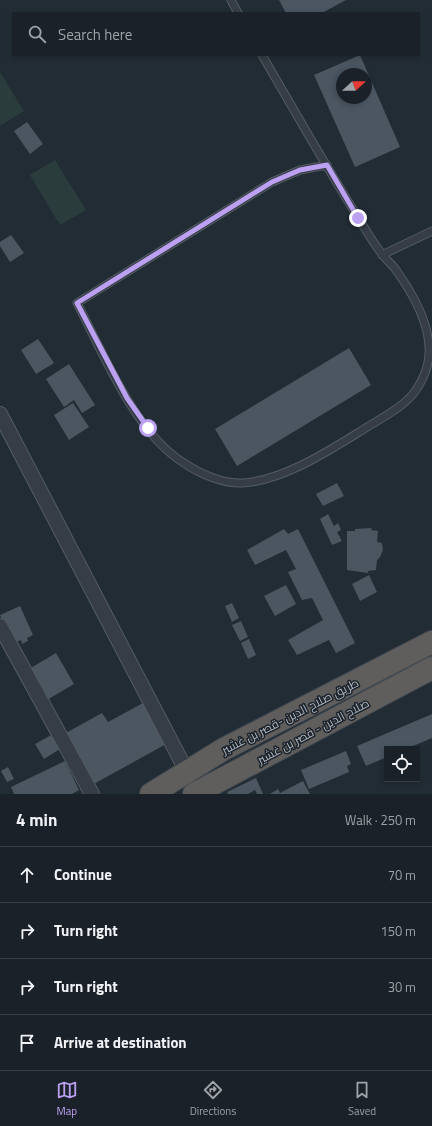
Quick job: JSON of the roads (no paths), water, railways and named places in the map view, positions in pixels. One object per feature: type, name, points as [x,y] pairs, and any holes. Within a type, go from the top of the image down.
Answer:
[{"type":"highway","name":"طريق صلاح الدين -قصر بن غشير","points":[[151,794],[224,749],[432,642]]},
{"type":"highway","name":"صلاح الدين - قصر بن غشير","points":[[201,792],[432,668]]},
{"type":"street","points":[[0,414],[187,772]]},
{"type":"street","points":[[0,626],[92,794]]},
{"type":"lane","points":[[231,0],[237,12]]},
{"type":"lane","points":[[263,56],[382,255],[395,268],[412,297],[425,326],[429,346],[428,368],[416,392],[397,409],[340,444],[285,472],[259,481],[240,483],[224,481],[183,463],[167,451],[148,428],[127,398],[77,303],[272,182],[300,170],[327,165]]},
{"type":"lane","points":[[382,255],[432,230]]}]
